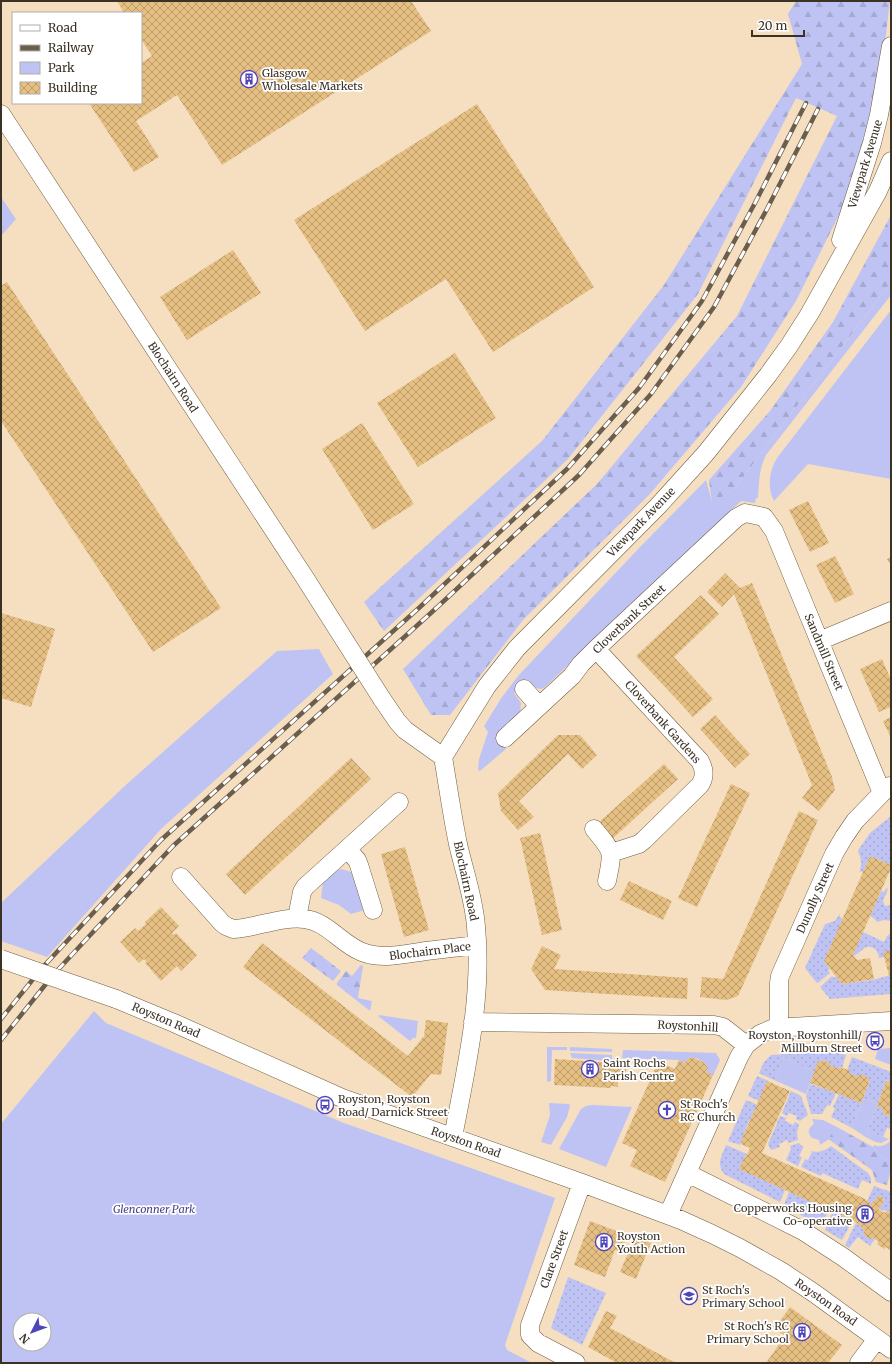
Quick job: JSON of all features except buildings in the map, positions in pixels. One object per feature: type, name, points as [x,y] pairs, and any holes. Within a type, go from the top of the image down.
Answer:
[{"type":"street","name":"Viewpark Avenue","points":[[829,279],[872,143],[879,115],[891,46]]},
{"type":"street","name":"Blochairn Road","points":[[1,114],[397,721],[405,730],[443,757],[454,826],[474,907],[477,945],[474,1022],[453,1137]]},
{"type":"street","name":"Viewpark Avenue","points":[[443,757],[486,686],[516,648],[658,506],[721,434],[789,346],[810,313],[878,191],[891,161]]},
{"type":"street","name":"Cloverbank Street","points":[[505,738],[572,676],[596,649],[736,518],[745,513],[759,515]]},
{"type":"street","name":"Sandmill Street","points":[[759,515],[764,517],[774,531],[819,641],[886,789]]},
{"type":"street","points":[[819,641],[891,611]]},
{"type":"street","name":"Cloverbank Gardens","points":[[596,649],[700,761],[704,771],[703,781],[700,786],[649,836],[639,844],[611,853]]},
{"type":"street","points":[[524,689],[539,706]]},
{"type":"street","name":"Dunolly Street","points":[[779,1028],[779,983],[781,973],[841,841],[852,825],[886,789]]},
{"type":"street","points":[[297,918],[302,892],[305,887],[399,802]]},
{"type":"street","points":[[594,829],[607,845],[611,853],[607,881]]},
{"type":"street","points":[[347,849],[358,860],[373,910]]},
{"type":"street","name":"Blochairn Place","points":[[181,877],[226,926],[238,928],[288,918],[313,920],[320,923],[355,948],[372,955],[381,956],[401,956],[477,945]]},
{"type":"street","name":"Royston Road","points":[[1,958],[116,999],[174,1023],[342,1098],[582,1183],[726,1240],[775,1268],[814,1293],[884,1344]]},
{"type":"street","points":[[668,1216],[739,1057],[746,1045],[760,1034],[770,1029],[891,1021]]},
{"type":"street","name":"Roystonhill","points":[[474,1022],[714,1025],[723,1027],[746,1045]]},
{"type":"street","points":[[687,1173],[803,1231],[843,1257],[891,1292]]},
{"type":"street","name":"Clare Street","points":[[576,1363],[538,1343],[530,1335],[530,1325],[582,1183]]},
{"type":"street","points":[[859,1363],[884,1344]]},
{"type":"green space","points":[[796,1],[890,1],[880,83],[850,193],[796,301],[741,387],[649,495],[523,620],[450,715],[431,715],[403,669],[597,484],[737,316],[837,116],[796,98],[698,294],[568,459],[384,631],[364,602],[542,441],[664,285],[802,64],[788,14]]},
{"type":"green space","points":[[1,197],[16,219],[1,236]]},
{"type":"green space","points":[[891,215],[891,282],[734,489],[712,503],[709,480],[770,411],[833,322]]},
{"type":"green space","points":[[891,282],[891,295],[766,455],[761,471],[758,498],[756,498],[755,503],[741,501],[544,688],[536,688],[528,680],[514,693],[521,703],[520,714],[495,736],[506,749],[480,771],[478,770],[479,759],[488,732],[484,726],[502,697],[518,676],[641,546],[706,480],[712,502],[734,489]]},
{"type":"green space","points":[[891,310],[891,479],[808,464],[774,501],[770,491],[770,480],[772,468],[777,458]]},
{"type":"green space","points":[[319,649],[333,674],[161,829],[47,957],[1,941],[1,903],[128,783],[277,651]]},
{"type":"green space","points":[[891,816],[891,865],[870,856],[863,872],[861,871],[859,873],[861,862],[858,852],[859,849],[870,833]]},
{"type":"green space","points":[[342,869],[351,872],[354,876],[365,910],[351,914],[339,905],[321,898],[323,882],[335,871]]},
{"type":"green space","points":[[886,888],[888,889],[883,901],[885,906],[891,905],[891,921],[884,920],[877,922],[870,916],[881,891],[884,892]]},
{"type":"green space","points":[[840,914],[840,917],[843,919],[824,961],[830,969],[828,970],[830,973],[818,983],[805,968],[825,924],[835,921]]},
{"type":"green space","points":[[863,932],[884,942],[887,936],[891,933],[891,950],[885,957],[879,958],[878,953],[871,947],[866,947],[854,956],[853,955]]},
{"type":"green space","points":[[311,948],[341,971],[333,981],[302,958]]},
{"type":"green space","points":[[361,965],[363,966],[358,998],[372,1001],[370,1011],[337,985],[346,971],[352,976]]},
{"type":"green space","points":[[891,975],[891,994],[830,999],[820,987],[832,976],[834,978],[836,976],[842,984],[872,980]]},
{"type":"green space","name":"Glenconner Park","points":[[94,1011],[106,1023],[344,1123],[555,1198],[505,1345],[507,1350],[532,1363],[1,1363],[1,1124]]},
{"type":"green space","points":[[378,1016],[418,1021],[416,1038],[413,1038],[410,1041]]},
{"type":"green space","points":[[547,1047],[567,1047],[567,1050],[552,1050],[551,1081],[547,1082]]},
{"type":"green space","points":[[570,1047],[612,1049],[612,1052],[570,1051]]},
{"type":"green space","points":[[891,1048],[891,1065],[875,1059],[878,1049]]},
{"type":"green space","points":[[623,1050],[716,1053],[720,1060],[713,1076],[706,1072],[708,1067],[697,1059],[688,1058],[685,1063],[679,1060],[622,1058]]},
{"type":"green space","points":[[831,1051],[846,1055],[842,1068],[840,1067],[839,1069],[829,1065],[829,1063],[822,1060],[814,1072],[784,1057],[774,1080],[759,1073],[764,1062],[771,1055]]},
{"type":"green space","points":[[570,1053],[612,1055],[612,1061],[572,1058]]},
{"type":"green space","points":[[784,1057],[814,1072],[806,1094],[774,1080]]},
{"type":"green space","points":[[852,1057],[891,1072],[891,1082],[886,1080],[878,1103],[863,1098],[870,1081],[868,1080],[868,1077],[860,1075],[859,1077],[849,1073],[847,1070]]},
{"type":"green space","points":[[757,1076],[769,1081],[759,1101],[748,1096]]},
{"type":"green space","points":[[810,1084],[836,1093],[830,1106],[827,1105],[822,1114],[811,1114],[806,1096]]},
{"type":"green space","points":[[791,1091],[801,1096],[808,1115],[800,1121],[796,1119],[797,1116],[789,1113],[787,1116],[782,1113]]},
{"type":"green space","points":[[839,1094],[861,1103],[852,1128],[831,1117],[835,1109],[833,1107]]},
{"type":"green space","points":[[863,1098],[878,1103],[867,1131],[889,1139],[878,1143],[852,1128]]},
{"type":"green space","points":[[746,1100],[758,1105],[748,1123],[740,1145],[728,1141]]},
{"type":"green space","points":[[549,1103],[569,1104],[570,1106],[567,1117],[551,1145],[541,1142],[550,1115]]},
{"type":"green space","points":[[592,1105],[632,1107],[606,1167],[559,1149],[581,1109]]},
{"type":"green space","points":[[877,1106],[883,1108],[882,1113],[891,1117],[891,1129],[887,1128],[883,1137],[867,1131]]},
{"type":"green space","points":[[780,1116],[786,1118],[785,1121],[793,1125],[795,1122],[799,1124],[797,1133],[798,1140],[788,1143],[787,1140],[779,1144],[780,1147],[771,1150],[768,1144]]},
{"type":"green space","points":[[812,1119],[823,1120],[837,1127],[829,1139],[820,1145],[819,1140],[812,1138],[809,1134],[810,1127],[814,1124]]},
{"type":"green space","points":[[837,1127],[873,1147],[883,1158],[891,1160],[891,1170],[887,1185],[876,1182],[872,1170],[828,1139]]},
{"type":"green space","points":[[891,1141],[891,1160],[883,1158],[873,1147],[874,1145],[883,1146]]},
{"type":"green space","points":[[799,1143],[804,1148],[799,1156],[802,1157],[798,1166],[786,1160],[791,1149],[790,1146]]},
{"type":"green space","points":[[726,1145],[747,1154],[740,1169],[785,1190],[780,1202],[724,1174],[720,1167],[720,1163]]},
{"type":"green space","points":[[831,1146],[868,1173],[871,1178],[871,1184],[862,1180],[858,1189],[822,1173],[821,1176],[801,1167],[805,1159],[808,1160],[812,1152],[810,1151],[821,1151]]},
{"type":"green space","points":[[874,1186],[891,1192],[891,1214],[887,1211],[878,1209],[884,1202],[884,1199],[881,1196],[877,1197],[872,1204],[867,1201]]},
{"type":"green space","points":[[789,1192],[829,1209],[821,1227],[784,1205]]},
{"type":"green space","points":[[833,1211],[853,1220],[842,1240],[825,1230]]},
{"type":"green space","points":[[856,1223],[865,1231],[863,1234],[871,1239],[872,1237],[875,1239],[870,1246],[858,1237],[849,1248],[845,1245]]},
{"type":"green space","points":[[568,1277],[606,1293],[582,1345],[551,1328]]},
{"type":"railway","points":[[1,1019],[42,968],[161,840],[420,607],[567,469],[639,388],[702,301],[755,203],[806,103]]},
{"type":"railway","points":[[1,1040],[54,974],[173,846],[432,612],[579,475],[651,394],[714,307],[767,209],[818,109]]},
{"type":"place","name":"Glasgow Wholesale Markets","points":[[249,79]]},
{"type":"place","name":"Royston, Roystonhill/ Millburn Street","points":[[875,1041]]},
{"type":"place","name":"Saint Rochs Parish Centre","points":[[590,1069]]},
{"type":"place","name":"Royston, Royston Road/ Darnick Street","points":[[325,1105]]},
{"type":"place","name":"St Roch's RC Church","points":[[667,1110]]},
{"type":"place","name":"Copperworks Housing Co-operative","points":[[865,1214]]},
{"type":"place","name":"Royston Youth Action","points":[[604,1242]]},
{"type":"place","name":"St Roch's Primary School","points":[[689,1296]]},
{"type":"place","name":"St Roch's RC Primary School","points":[[802,1332]]}]
